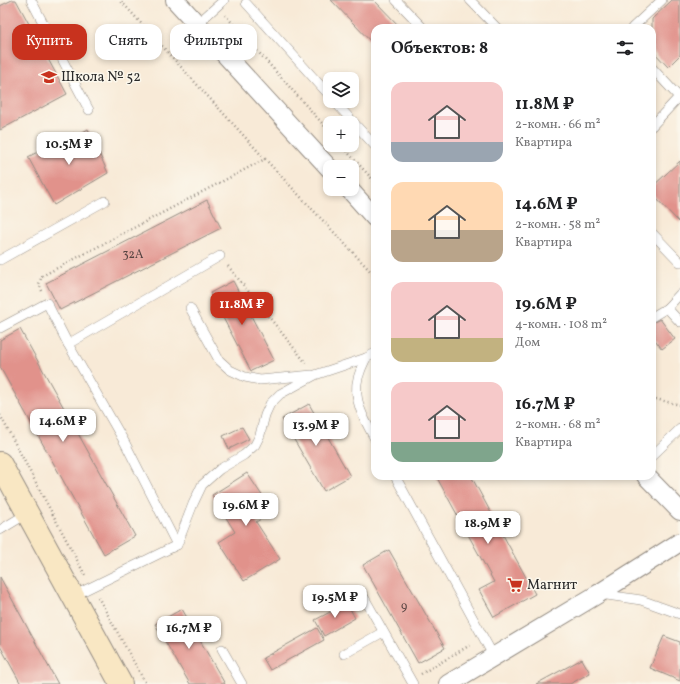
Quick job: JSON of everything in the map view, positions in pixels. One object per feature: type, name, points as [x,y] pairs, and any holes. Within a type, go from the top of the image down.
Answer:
[{"type":"main road","points":[[0,463],[28,514],[82,591],[121,684]]},
{"type":"street","points":[[175,0],[198,24]]},
{"type":"street","points":[[231,60],[323,161]]},
{"type":"street","points":[[355,196],[371,214]]},
{"type":"street","points":[[650,480],[680,511]]},
{"type":"street","points":[[448,684],[598,594],[680,542]]},
{"type":"lane","points":[[31,0],[89,110]]},
{"type":"lane","points":[[198,24],[224,0]]},
{"type":"lane","points":[[396,0],[419,24]]},
{"type":"lane","points":[[470,0],[493,24]]},
{"type":"lane","points":[[636,24],[662,0]]},
{"type":"lane","points":[[246,3],[323,88]]},
{"type":"lane","points":[[656,72],[680,96],[656,122]]},
{"type":"lane","points":[[340,108],[371,142]]},
{"type":"lane","points":[[0,260],[106,201]]},
{"type":"lane","points":[[656,237],[680,262]]},
{"type":"lane","points":[[68,344],[220,256]]},
{"type":"lane","points":[[656,315],[667,308],[680,294]]},
{"type":"lane","points":[[0,328],[48,303],[68,344],[124,443],[177,545]]},
{"type":"lane","points":[[190,308],[219,360],[230,370],[245,377],[260,380],[315,375]]},
{"type":"lane","points":[[667,308],[680,322]]},
{"type":"lane","points":[[82,591],[177,545],[202,485],[220,469],[244,455],[255,446],[270,404],[280,394],[315,375],[371,355]]},
{"type":"lane","points":[[366,358],[358,379],[357,396],[364,418],[371,431]]},
{"type":"lane","points":[[656,452],[680,429]]},
{"type":"lane","points":[[397,480],[494,657]]},
{"type":"lane","points":[[0,530],[28,514]]},
{"type":"lane","points":[[361,592],[412,682]]},
{"type":"lane","points":[[598,594],[641,600],[680,614]]},
{"type":"lane","points":[[344,654],[383,632]]},
{"type":"lane","points":[[222,649],[242,684]]},
{"type":"path","points":[[120,0],[265,159],[371,271]]},
{"type":"path","points":[[217,6],[323,124]]},
{"type":"path","points":[[347,152],[371,178]]},
{"type":"path","points":[[48,303],[39,284],[42,276],[265,159]]},
{"type":"path","points":[[220,256],[315,375]]},
{"type":"path","points":[[656,399],[680,405]]},
{"type":"path","points":[[0,415],[82,591],[146,684]]},
{"type":"path","points":[[412,682],[483,637]]},
{"type":"building","points":[[12,0],[16,0],[29,24],[12,24],[12,60],[49,60],[67,94],[0,130],[0,6]]},
{"type":"building","points":[[331,0],[374,0],[397,24],[371,24],[371,42]]},
{"type":"building","points":[[672,0],[680,0],[680,55],[668,67],[656,54],[656,24],[652,24],[652,19]]},
{"type":"building","points":[[88,129],[108,173],[54,205],[28,157],[74,133],[76,136]]},
{"type":"building","points":[[680,161],[680,223],[656,198],[656,183]]},
{"type":"building","points":[[207,200],[221,228],[60,310],[46,283]]},
{"type":"building","points":[[233,281],[274,360],[251,371],[210,293]]},
{"type":"building","points":[[660,319],[675,339],[662,349],[656,341],[656,321]]},
{"type":"building","points":[[20,329],[135,536],[104,554],[0,367],[0,340]]},
{"type":"building","points":[[309,404],[350,476],[324,491],[282,419]]},
{"type":"building","points":[[242,427],[249,439],[229,449],[223,436]]},
{"type":"building","points":[[247,473],[273,512],[256,522],[280,559],[244,581],[219,542],[235,532],[212,495]]},
{"type":"building","points":[[438,480],[473,480],[535,594],[494,617],[479,590],[494,582]]},
{"type":"building","points":[[389,550],[445,648],[418,663],[363,565]]},
{"type":"building","points":[[0,577],[58,684],[21,684],[0,646]]},
{"type":"building","points":[[347,603],[355,618],[324,636],[315,620]]},
{"type":"building","points":[[182,609],[225,684],[190,684],[155,624]]},
{"type":"building","points":[[317,628],[324,640],[270,670],[263,658]]},
{"type":"building","points":[[664,636],[680,642],[680,681],[650,668]]},
{"type":"building","points":[[582,659],[590,673],[570,684],[536,684]]},
{"type":"place","name":"Школа № 52","points":[[49,77]]},
{"type":"place","name":"Магнит","points":[[515,585]]}]
